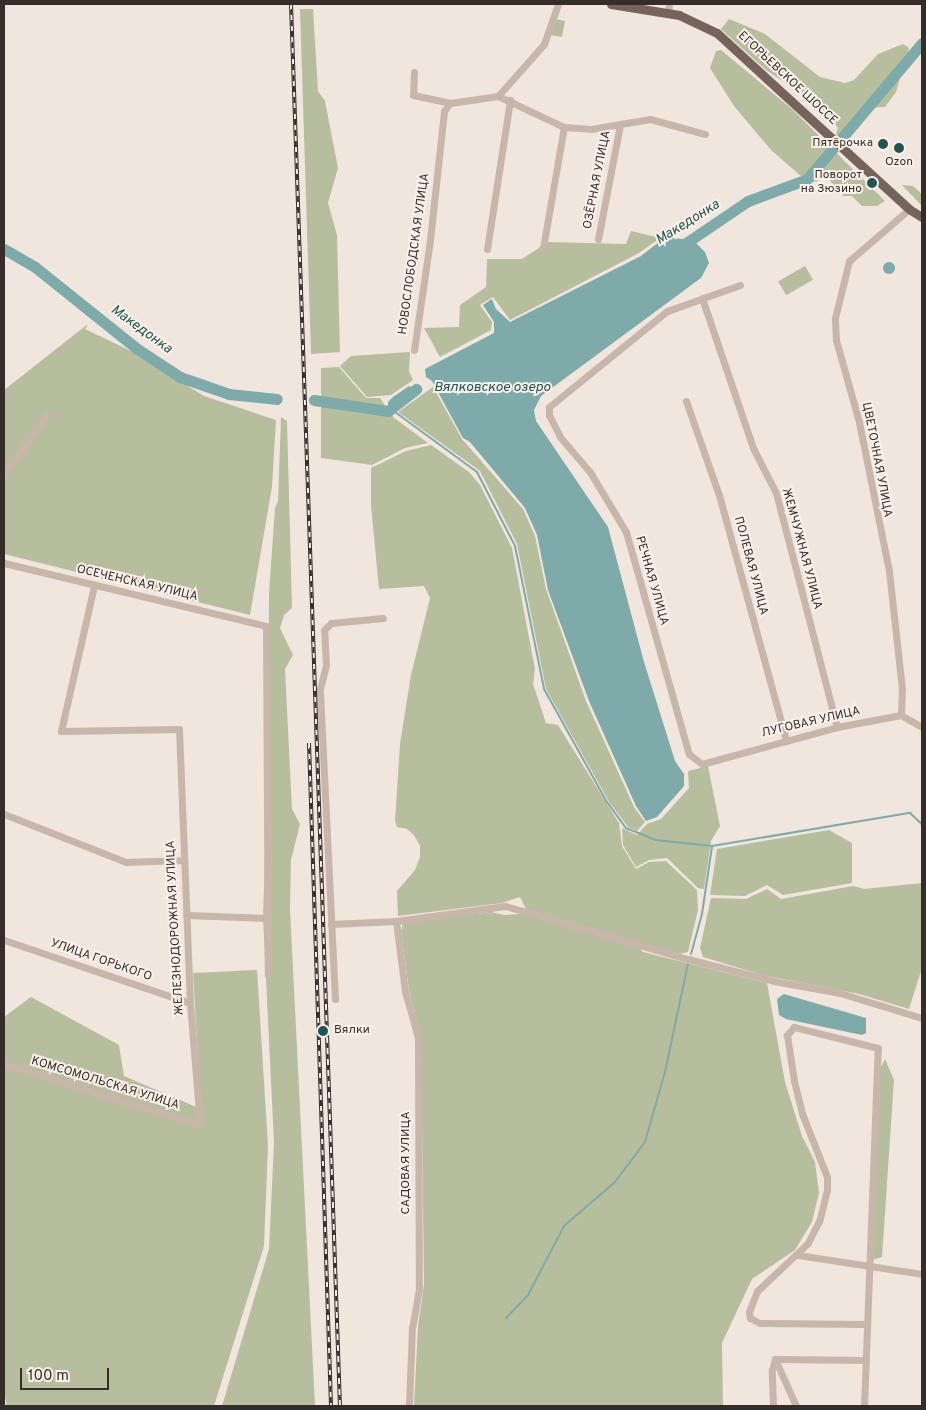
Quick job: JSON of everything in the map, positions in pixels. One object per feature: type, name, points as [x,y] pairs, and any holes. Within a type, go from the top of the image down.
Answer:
[{"type":"main road","name":"ЕГОРЬЕВСКОЕ ШОССЕ","points":[[611,4],[668,8],[700,22],[727,40],[909,209],[922,217]]},
{"type":"street","points":[[498,96],[544,44],[558,4]]},
{"type":"street","points":[[414,72],[413,96],[450,103],[498,96],[564,126],[591,129],[650,119],[705,134]]},
{"type":"street","points":[[487,249],[510,100]]},
{"type":"street","name":"НОВОСЛОБОДСКАЯ УЛИЦА","points":[[414,350],[430,240],[444,111],[450,103]]},
{"type":"street","name":"ОЗЁРНАЯ УЛИЦА","points":[[598,239],[620,125]]},
{"type":"street","points":[[543,248],[564,126]]},
{"type":"street","name":"ЦВЕТОЧНАЯ УЛИЦА","points":[[901,715],[902,689],[889,571],[859,422],[836,340],[835,318],[849,261],[909,209]]},
{"type":"street","name":"РЕЧНАЯ УЛИЦА","points":[[702,764],[689,754],[626,532],[590,472],[560,436],[549,415],[549,407],[667,311],[740,285]]},
{"type":"street","name":"ЖЕМЧУЖНАЯ УЛИЦА","points":[[702,298],[753,448],[776,493],[837,727]]},
{"type":"street","name":"ПОЛЕВАЯ УЛИЦА","points":[[686,401],[719,495],[786,740]]},
{"type":"street","points":[[4,475],[47,415]]},
{"type":"street","name":"ОСЕЧЕНСКАЯ УЛИЦА","points":[[4,563],[266,626],[268,918]]},
{"type":"street","name":"ЖЕЛЕЗНОДОРОЖНАЯ УЛИЦА","points":[[94,586],[60,731],[179,729],[190,1003],[200,1125]]},
{"type":"street","points":[[335,998],[320,688],[326,665],[324,630],[331,623],[383,618]]},
{"type":"street","points":[[901,715],[922,727]]},
{"type":"street","name":"ЛУГОВАЯ УЛИЦА","points":[[702,764],[837,727],[901,715]]},
{"type":"street","points":[[4,814],[126,862],[184,860]]},
{"type":"street","points":[[331,924],[396,921],[505,906],[688,959],[774,981],[840,993],[922,1018]]},
{"type":"street","points":[[186,915],[268,918],[268,975]]},
{"type":"street","name":"САДОВАЯ УЛИЦА","points":[[396,921],[405,991],[418,1038],[419,1289],[412,1326],[409,1406]]},
{"type":"street","name":"УЛИЦА ГОРЬКОГО","points":[[4,940],[190,1003]]},
{"type":"street","points":[[864,1406],[878,1048],[794,1027],[787,1035],[794,1081],[803,1116],[828,1177],[819,1221],[798,1255],[772,1274],[757,1291],[751,1303],[750,1318],[760,1322],[866,1324]]},
{"type":"street","name":"КОМСОМОЛЬСКАЯ УЛИЦА","points":[[4,1064],[200,1125]]},
{"type":"street","points":[[798,1255],[922,1274]]},
{"type":"street","points":[[775,1359],[866,1360]]},
{"type":"street","points":[[773,1406],[772,1370],[775,1359]]},
{"type":"street","points":[[775,1359],[796,1406]]},
{"type":"green space","points":[[300,9],[313,9],[318,91],[325,101],[338,168],[328,203],[337,235],[340,352],[311,354]]},
{"type":"green space","points":[[555,19],[565,21],[562,37],[550,35]]},
{"type":"green space","points":[[729,19],[765,34],[820,77],[845,83],[854,80],[878,54],[903,44],[909,48],[896,92],[885,107],[863,108],[840,137],[836,134],[838,128],[817,104],[766,70],[721,29]]},
{"type":"green space","points":[[721,50],[793,110],[885,201],[877,206],[862,206],[852,196],[843,196],[828,178],[809,183],[771,150],[734,106],[710,68],[716,51]]},
{"type":"green space","points":[[902,185],[913,186],[922,194],[922,206]]},
{"type":"green space","points":[[631,231],[660,238],[639,253],[510,320],[493,297],[480,305],[492,322],[491,330],[440,357],[424,328],[459,327],[460,305],[486,287],[487,259],[522,259],[548,242],[626,244]]},
{"type":"green space","points":[[805,266],[813,280],[786,295],[778,282]]},
{"type":"green space","points":[[88,324],[85,329],[131,351],[204,396],[276,420],[272,487],[250,615],[4,554],[4,390]]},
{"type":"green space","points":[[410,352],[409,371],[413,380],[391,395],[367,397],[340,366],[351,356]]},
{"type":"green space","points":[[339,367],[366,398],[380,398],[393,417],[428,443],[405,448],[372,465],[321,458],[321,368]]},
{"type":"green space","points":[[433,387],[462,439],[523,509],[535,536],[546,589],[586,701],[634,807],[645,822],[637,831],[628,827],[609,802],[546,689],[517,544],[480,471],[398,412]]},
{"type":"green space","points":[[281,417],[287,421],[292,608],[284,615],[280,628],[293,655],[285,669],[292,809],[300,824],[291,860],[290,909],[315,1406],[222,1406],[269,1249],[274,1143],[263,917],[268,764],[269,593],[275,508],[278,501]]},
{"type":"green space","points":[[431,445],[469,472],[480,485],[512,548],[535,669],[533,684],[546,723],[558,725],[619,823],[622,846],[636,869],[649,862],[666,861],[697,890],[698,910],[688,952],[679,954],[526,909],[520,897],[502,903],[398,916],[397,891],[415,870],[420,857],[420,846],[414,835],[407,829],[397,827],[395,821],[400,744],[411,675],[430,598],[424,586],[379,589],[371,505],[371,468],[406,451]]},
{"type":"green space","points":[[708,766],[720,826],[711,841],[704,889],[698,888],[667,858],[649,860],[636,867],[623,845],[622,828],[637,835],[647,824],[661,819],[689,788],[688,771]]},
{"type":"green space","points":[[829,830],[852,843],[852,883],[783,895],[767,885],[745,896],[710,895],[717,849]]},
{"type":"green space","points":[[922,883],[922,968],[909,1009],[859,994],[762,975],[703,957],[700,948],[711,898],[746,899],[767,889],[781,899],[853,886],[864,889]]},
{"type":"green space","points":[[491,912],[504,915],[521,914],[637,946],[643,952],[767,983],[785,1082],[802,1136],[815,1162],[819,1193],[812,1222],[795,1250],[752,1279],[722,1343],[723,1406],[414,1406],[418,1326],[424,1285],[421,1037],[409,990],[401,931],[403,923]]},
{"type":"green space","points":[[257,970],[268,1146],[264,1246],[214,1406],[7,1406],[4,1394],[4,1017],[31,997],[119,1045],[124,1076],[201,1109],[193,973]]},
{"type":"green space","points":[[885,1059],[894,1080],[882,1257],[872,1260],[880,1069]]},
{"type":"water","name":"Вялковское озеро","points":[[672,238],[693,240],[705,252],[709,263],[701,278],[541,396],[534,410],[536,421],[608,527],[644,662],[675,761],[684,774],[684,786],[657,817],[646,821],[636,806],[589,701],[548,590],[537,535],[525,508],[470,442],[463,438],[432,381],[426,377],[425,369],[494,333],[494,322],[483,305],[492,299],[496,309],[510,322],[641,256],[659,242]]},
{"type":"water","points":[[889,262],[895,268],[889,274],[883,268]]},
{"type":"water","points":[[409,386],[418,391],[416,396],[395,412],[388,411],[388,402]]},
{"type":"water","points":[[784,994],[866,1018],[866,1033],[862,1035],[786,1019],[779,1015],[777,999]]},
{"type":"waterway","name":"Македонка","points":[[680,247],[748,201],[807,179],[922,43]]},
{"type":"waterway","name":"Македонка","points":[[4,249],[35,267],[136,348],[180,377],[229,394],[277,399]]},
{"type":"waterway","name":"Македонка","points":[[314,400],[388,411],[416,389]]},
{"type":"waterway","points":[[395,412],[477,472],[515,546],[544,689],[607,802],[626,828],[656,840],[712,846],[910,813],[922,824]]},
{"type":"waterway","points":[[691,954],[702,914],[712,846]]},
{"type":"waterway","points":[[506,1318],[528,1295],[564,1226],[615,1182],[645,1142],[665,1072],[688,964]]},
{"type":"railway","points":[[291,4],[340,1406]]},
{"type":"railway","points":[[309,743],[331,1406]]},
{"type":"place","name":"Пятёрочка","points":[[883,144]]},
{"type":"place","name":"Ozon","points":[[899,148]]},
{"type":"place","name":"Поворот на Зюзино","points":[[872,183]]},
{"type":"place","name":"Вялки","points":[[323,1031]]}]
